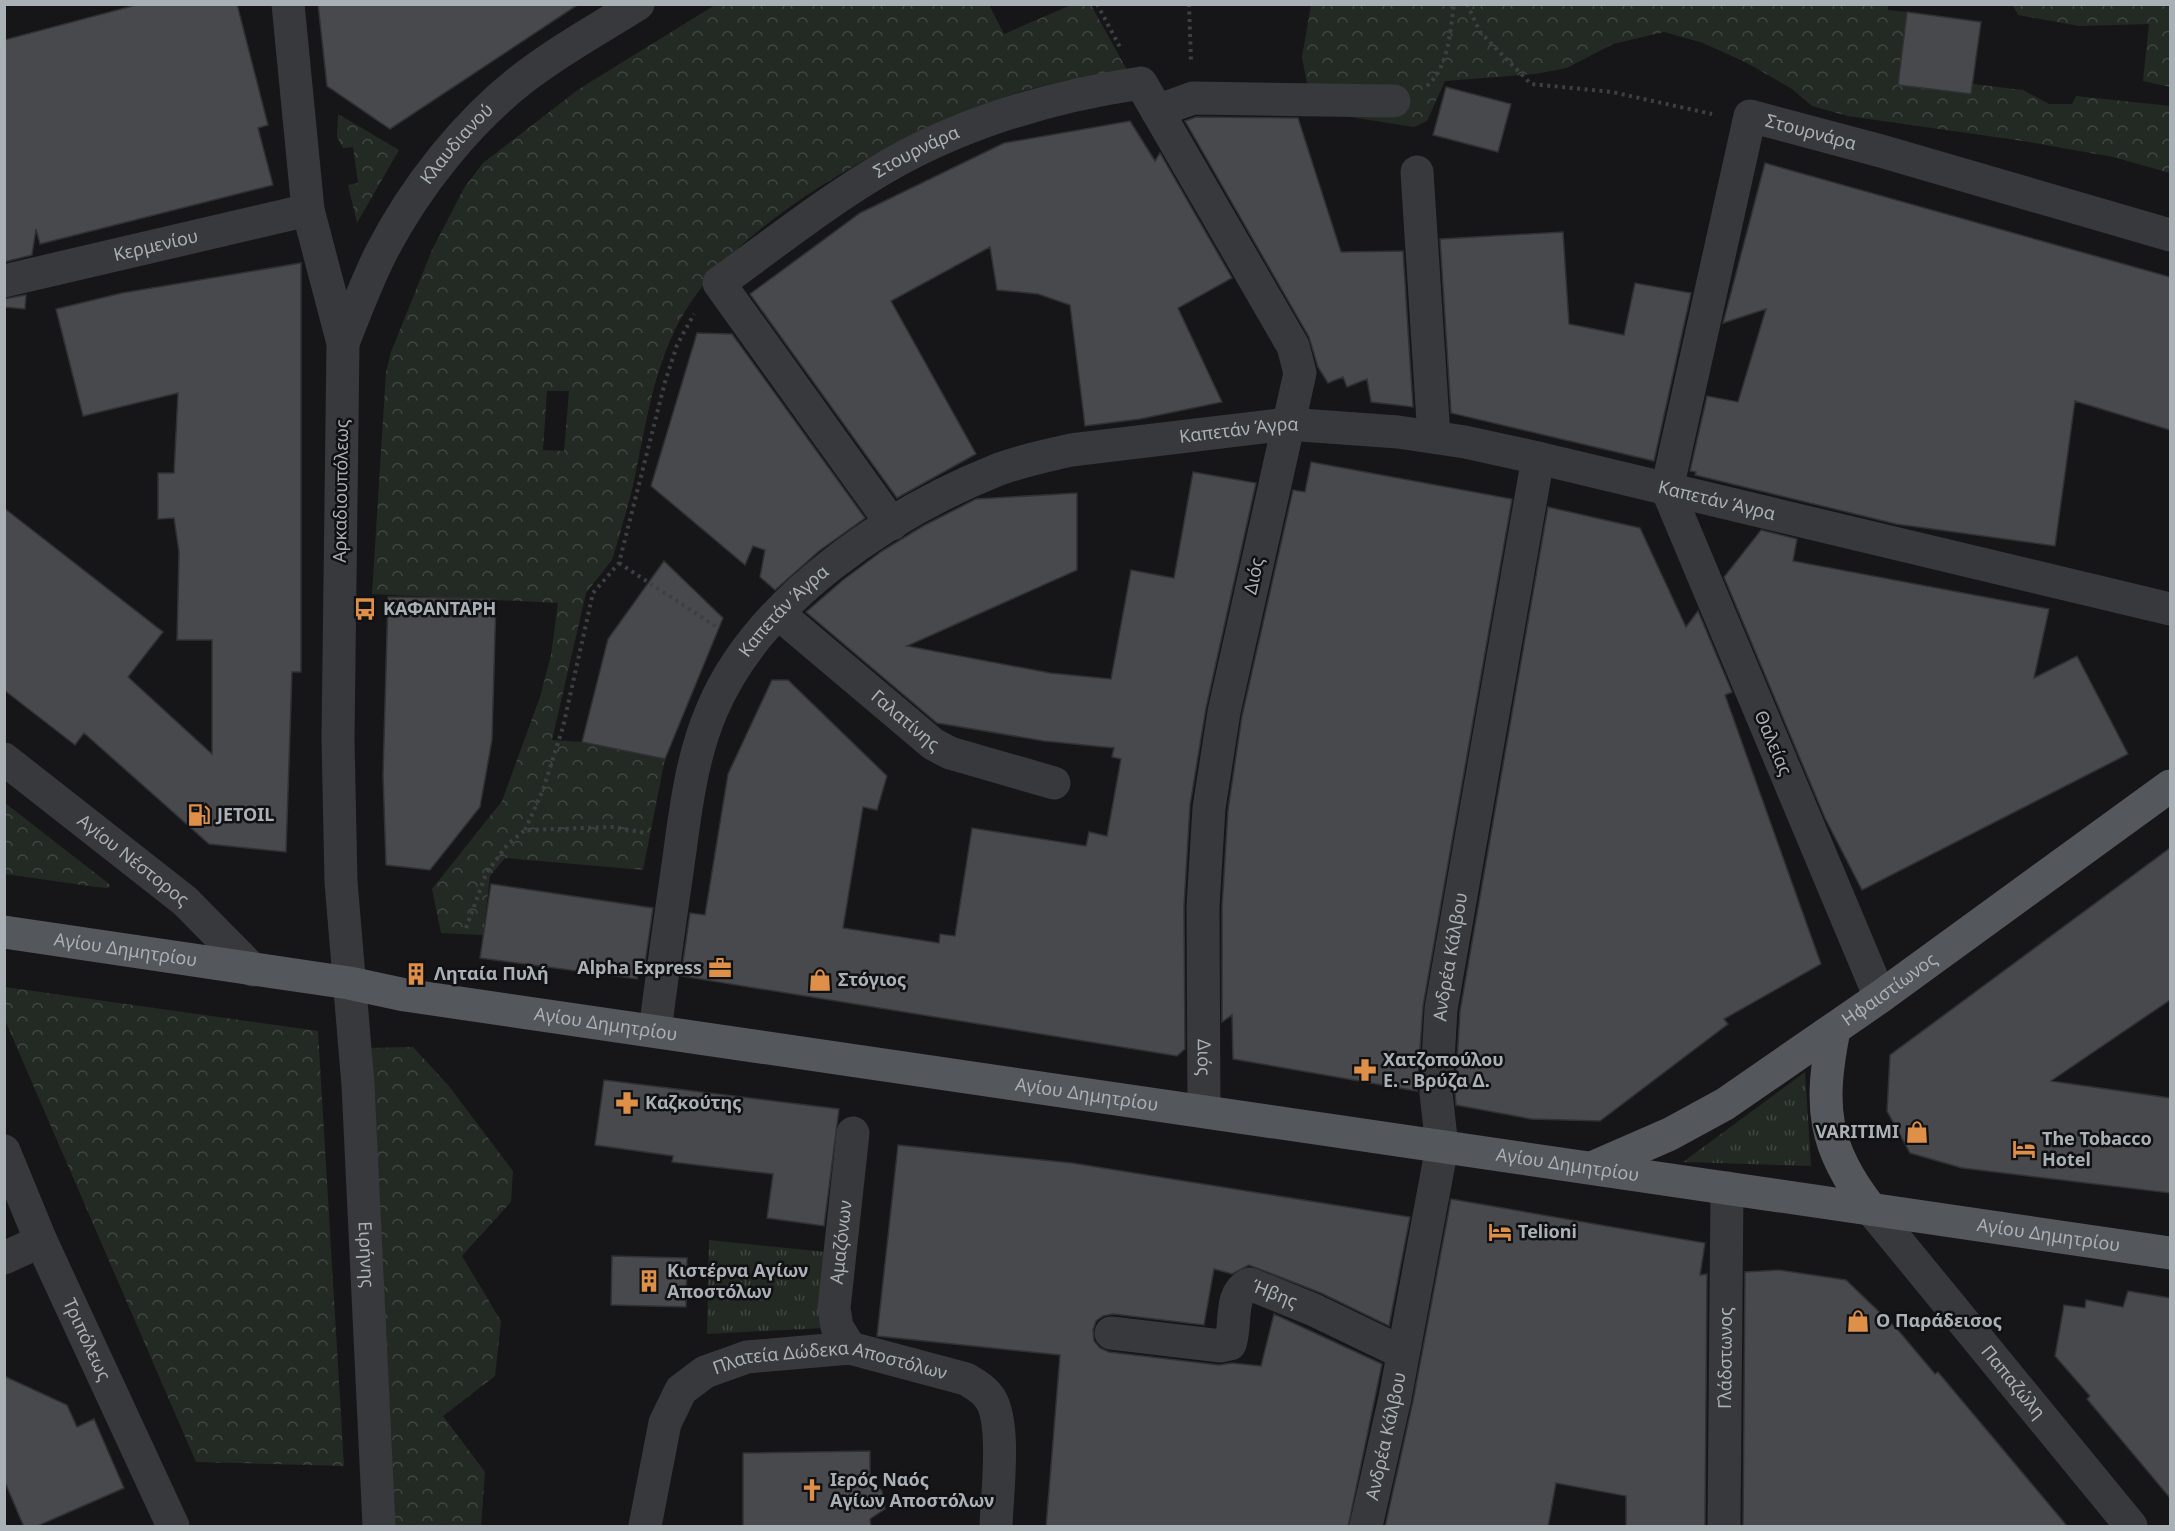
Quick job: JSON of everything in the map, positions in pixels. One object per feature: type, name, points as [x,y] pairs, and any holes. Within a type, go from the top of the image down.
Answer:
[{"type":"main road","name":"Ηφαιστίωνος","points":[[1592,1168],[1707,1115],[1834,1030],[2170,786]]},
{"type":"main road","name":"Αγίου Δημητρίου","points":[[4,932],[349,983],[405,994],[2170,1253]]},
{"type":"main road","points":[[1834,1030],[1825,1087],[1829,1130],[1847,1176],[1871,1209]]},
{"type":"street","name":"Αρκαδιουπόλεως","points":[[288,4],[308,210],[343,343],[338,739],[341,882],[349,983]]},
{"type":"street","name":"Κλαυδιανού","points":[[343,343],[380,255],[396,226],[413,200],[469,130],[525,76],[638,4]]},
{"type":"street","name":"Διός","points":[[1141,83],[1293,346],[1300,373],[1224,712],[1209,808],[1203,906],[1204,1112]]},
{"type":"street","name":"Στουρνάρα","points":[[719,283],[892,164],[951,136],[1020,109],[1067,96],[1141,83]]},
{"type":"street","points":[[1157,111],[1193,98],[1394,101]]},
{"type":"street","name":"Στουρνάρα","points":[[1667,489],[1749,116],[1881,151],[2170,235]]},
{"type":"street","points":[[1417,171],[1434,437]]},
{"type":"street","name":"Κερμενίου","points":[[4,281],[308,210]]},
{"type":"street","points":[[719,283],[892,524]]},
{"type":"street","name":"Καπετάν Άγρα","points":[[655,1031],[689,794],[712,710],[726,682],[749,648],[778,614],[820,573],[892,524],[981,477],[1037,457],[1071,450],[1287,424],[1434,437],[1538,458],[2170,609]]},
{"type":"street","name":"Ανδρέα Κάλβου","points":[[1366,1527],[1403,1353],[1442,1147],[1436,1093],[1441,1009],[1538,458]]},
{"type":"street","name":"Θαλείας","points":[[1667,489],[1880,997]]},
{"type":"street","name":"Γαλατίνης","points":[[778,614],[933,744],[950,753],[1054,783]]},
{"type":"street","name":"Αγίου Νέστορος","points":[[4,759],[185,901],[253,970]]},
{"type":"street","name":"Ειρήνης","points":[[349,983],[358,1085],[379,1527]]},
{"type":"street","name":"Αμαζόνων","points":[[850,1348],[837,1327],[834,1308],[853,1133]]},
{"type":"street","name":"Τριπόλεως","points":[[4,1150],[41,1241],[173,1527]]},
{"type":"street","name":"Γλάδστωνος","points":[[1724,1527],[1727,1188]]},
{"type":"street","name":"Παπαζώλη","points":[[1871,1209],[2131,1527]]},
{"type":"street","points":[[4,1258],[41,1241]]},
{"type":"street","name":"Ήβης","points":[[1111,1333],[1221,1346],[1230,1344],[1237,1296],[1242,1287],[1250,1284],[1314,1310],[1403,1353]]},
{"type":"street","name":"Πλατεία Δώδεκα Αποστόλων","points":[[645,1527],[665,1423],[681,1390],[705,1372],[747,1357],[850,1348],[966,1379],[986,1394],[997,1415],[999,1431],[996,1527]]},
{"type":"path","points":[[1097,4],[1141,83]]},
{"type":"path","points":[[1189,4],[1193,98]]},
{"type":"path","points":[[1394,101],[1416,95],[1440,70],[1449,40],[1454,4]]},
{"type":"path","points":[[1467,4],[1480,32],[1532,84],[1612,92],[1699,113],[1749,116]]},
{"type":"path","points":[[466,928],[486,874],[507,845],[525,830],[543,790],[563,727],[593,593],[619,563],[635,507],[652,428],[677,345],[699,307],[719,283]]},
{"type":"path","points":[[619,563],[749,648]]},
{"type":"path","points":[[525,830],[614,828],[682,838]]},
{"type":"green space","points":[[715,5],[989,5],[1004,34],[1071,5],[1091,5],[1127,70],[1067,80],[1008,96],[920,132],[872,156],[780,214],[740,247],[706,283],[680,320],[664,357],[652,394],[630,496],[612,560],[586,593],[552,740],[582,742],[665,759],[643,870],[505,858],[490,876],[483,935],[441,933],[432,889],[502,801],[540,697],[551,655],[558,603],[372,594],[386,372],[391,352],[432,250],[464,188],[483,163],[579,89]],"holes":[[[547,391],[569,391],[564,451],[543,450]]]},
{"type":"green space","points":[[1311,5],[1888,5],[1888,10],[1907,12],[1898,85],[1971,94],[1973,84],[2023,90],[2049,104],[2072,104],[2076,96],[2170,106],[2170,173],[2113,157],[2023,141],[1848,116],[1812,106],[1792,89],[1747,63],[1703,43],[1664,32],[1613,44],[1567,68],[1535,74],[1445,81],[1427,121],[1414,127],[1312,111],[1302,57]]},
{"type":"green space","points":[[2013,5],[2170,5],[2170,87],[2143,81],[2149,24],[2079,26],[2018,15]]},
{"type":"green space","points":[[338,114],[399,150],[357,223],[348,185],[358,183],[353,147],[343,148],[337,137]]},
{"type":"green space","points":[[5,803],[110,886],[108,888],[96,887],[5,874]]},
{"type":"green space","points":[[5,987],[318,1031],[344,1466],[196,1462],[5,1020]]},
{"type":"green space","points":[[413,1047],[448,1085],[513,1171],[511,1202],[462,1256],[501,1321],[495,1376],[443,1416],[485,1472],[481,1526],[384,1526],[366,1048]]},
{"type":"green space","points":[[1805,1072],[1811,1166],[1683,1162]]},
{"type":"green space","points":[[709,1240],[826,1252],[824,1328],[707,1334]]},
{"type":"building","points":[[140,4],[237,4],[268,125],[258,128],[273,185],[40,244],[36,229],[32,255],[4,262],[4,40]]},
{"type":"building","points":[[318,4],[579,4],[390,129],[327,86]]},
{"type":"building","points":[[1907,12],[1981,22],[1971,94],[1898,85]]},
{"type":"building","points":[[1446,87],[1511,104],[1498,152],[1433,135]]},
{"type":"building","points":[[1196,117],[1298,118],[1341,252],[1403,251],[1413,407],[1371,402],[1367,379],[1347,387],[1343,377],[1328,383],[1318,367],[1309,337],[1185,121]]},
{"type":"building","points":[[1130,121],[1155,161],[1160,153],[1232,278],[1178,308],[1222,402],[1140,419],[1085,426],[1070,305],[1038,294],[997,290],[990,247],[891,301],[976,454],[897,498],[750,294],[860,213],[1004,143]]},
{"type":"building","points":[[1765,163],[2170,277],[2170,430],[2075,401],[2055,546],[1896,524],[1695,475],[1696,472],[1690,471],[1707,396],[1738,402],[1766,309],[1723,323]]},
{"type":"building","points":[[1563,232],[1569,324],[1624,335],[1635,283],[1691,293],[1654,461],[1451,413],[1440,239]]},
{"type":"building","points":[[301,263],[301,672],[292,672],[286,852],[209,844],[84,733],[75,745],[4,690],[4,508],[163,632],[128,677],[212,754],[212,640],[177,640],[179,552],[174,518],[158,519],[158,473],[174,473],[178,393],[83,416],[56,309],[122,293]]},
{"type":"building","points":[[26,295],[25,309],[4,307],[4,299]]},
{"type":"building","points":[[697,333],[732,334],[865,518],[819,551],[775,590],[760,577],[765,550],[753,546],[745,565],[651,486]]},
{"type":"building","points":[[1311,462],[1512,499],[1423,1006],[1417,1091],[1233,1059],[1232,1015],[1222,1022],[1222,907],[1228,810],[1242,716],[1293,490],[1305,492]]},
{"type":"building","points":[[1193,472],[1256,483],[1206,708],[1190,805],[1184,906],[1185,1049],[1177,1056],[681,976],[690,913],[705,915],[728,774],[772,680],[788,680],[887,776],[877,810],[863,807],[843,928],[939,943],[940,934],[955,936],[972,828],[1086,846],[1089,832],[1107,836],[1121,759],[1112,757],[1114,748],[1044,741],[937,723],[806,612],[882,551],[923,526],[976,499],[1077,493],[1077,570],[907,646],[1050,673],[1111,679],[1131,570],[1174,578]]},
{"type":"building","points":[[1548,507],[1640,528],[1686,627],[1698,611],[1732,692],[1725,695],[1821,964],[1724,1019],[1728,1024],[1600,1121],[1531,1119],[1456,1105],[1460,1011]]},
{"type":"building","points":[[1761,530],[1797,539],[1793,561],[2049,609],[2034,678],[2077,656],[2128,754],[1862,890],[1825,818],[1724,577]]},
{"type":"building","points":[[664,561],[723,618],[665,759],[582,742],[608,639]]},
{"type":"building","points":[[388,597],[496,599],[492,740],[480,807],[430,870],[386,865],[383,775]]},
{"type":"building","points":[[2170,848],[2170,1000],[2051,1081],[2170,1098],[2170,1193],[1962,1168],[1910,1153],[1887,1111],[1890,1055]]},
{"type":"building","points":[[491,884],[653,908],[644,970],[638,969],[637,979],[480,958]]},
{"type":"building","points":[[604,1080],[839,1109],[824,1226],[767,1218],[773,1174],[672,1162],[673,1156],[595,1145]]},
{"type":"building","points":[[898,1145],[1072,1163],[1410,1217],[1389,1326],[1321,1293],[1249,1265],[1232,1274],[1214,1269],[1204,1325],[1113,1314],[1103,1316],[1096,1321],[1093,1330],[1094,1341],[1100,1348],[1109,1352],[1219,1365],[1232,1363],[1261,1366],[1274,1314],[1382,1364],[1348,1527],[1046,1527],[1060,1355],[877,1336]]},
{"type":"building","points":[[1451,1199],[1705,1243],[1700,1275],[1707,1274],[1705,1527],[1626,1527],[1626,1496],[1556,1483],[1548,1527],[1385,1527],[1413,1401]]},
{"type":"building","name":"Κιστέρνα Αγίων Αποστόλων","points":[[612,1256],[687,1258],[686,1307],[611,1305]]},
{"type":"building","points":[[1779,1270],[1846,1280],[1898,1330],[1935,1374],[1938,1372],[2068,1527],[1743,1527],[1745,1272]]},
{"type":"building","points":[[2128,1291],[2170,1298],[2170,1498],[2087,1399],[2090,1396],[2055,1356],[2064,1305],[2085,1308],[2086,1300],[2123,1307]]},
{"type":"building","points":[[4,1376],[67,1405],[77,1427],[94,1419],[124,1488],[35,1527],[24,1527],[4,1480]]},
{"type":"building","name":"Ιερός Ναός Αγίων Αποστόλων","points":[[870,1451],[870,1479],[882,1491],[885,1509],[870,1519],[871,1527],[743,1527],[743,1453]]},
{"type":"place","name":"ΚΑΦΑΝΤΑΡΗ","points":[[365,609]]},
{"type":"place","name":"JETOIL","points":[[199,815]]},
{"type":"place","name":"Alpha Express","points":[[720,968]]},
{"type":"place","name":"Ληταία Πυλή","points":[[416,974]]},
{"type":"place","name":"Στόγιος","points":[[820,980]]},
{"type":"place","name":"Χατζοπούλου Ε. - Βρύζα Δ.","points":[[1365,1070]]},
{"type":"place","name":"Καζκούτης","points":[[627,1103]]},
{"type":"place","name":"VARITIMI","points":[[1917,1132]]},
{"type":"place","name":"The Tobacco Hotel","points":[[2024,1149]]},
{"type":"place","name":"Telioni","points":[[1500,1232]]},
{"type":"place","name":"Κιστέρνα Αγίων Αποστόλων","points":[[649,1281]]},
{"type":"place","name":"Ο Παράδεισος","points":[[1858,1321]]},
{"type":"place","name":"Ιερός Ναός Αγίων Αποστόλων","points":[[812,1490]]}]
